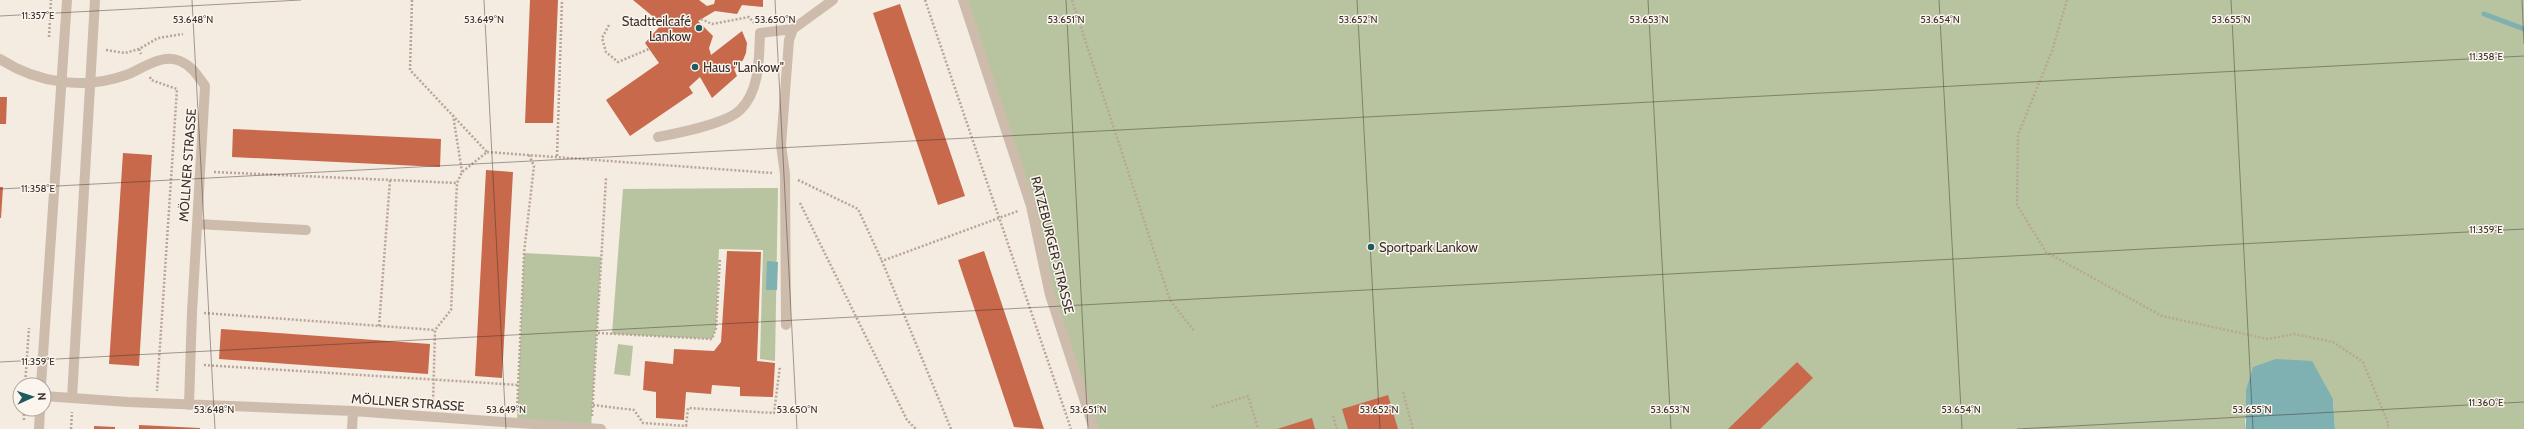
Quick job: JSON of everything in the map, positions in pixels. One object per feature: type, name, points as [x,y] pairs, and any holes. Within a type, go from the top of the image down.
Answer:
[{"type":"street","points":[[42,377],[67,0]]},
{"type":"street","points":[[72,398],[89,82],[95,0]]},
{"type":"street","points":[[658,137],[707,126],[740,110],[752,91],[758,67],[760,33],[793,29],[833,0]]},
{"type":"street","name":"RATZEBURGER STRASSE","points":[[963,0],[1031,206],[1050,295],[1094,429]]},
{"type":"street","points":[[786,325],[785,174],[781,145],[789,40],[793,29]]},
{"type":"street","name":"MÖLLNER STRASSE","points":[[0,60],[13,68],[42,79],[62,82],[89,82],[125,76],[162,59],[179,60],[195,71],[205,86],[192,312],[190,405]]},
{"type":"street","points":[[197,224],[306,230]]},
{"type":"street","name":"MÖLLNER STRASSE","points":[[52,397],[156,404],[353,411],[601,429]]},
{"type":"street","points":[[352,429],[353,411]]},
{"type":"street","points":[[39,429],[40,417]]},
{"type":"path","points":[[412,0],[410,70],[487,152]]},
{"type":"path","points":[[557,156],[562,0]]},
{"type":"path","points":[[925,0],[1071,429]]},
{"type":"path","points":[[1072,0],[1170,300],[1194,332]]},
{"type":"path","points":[[2066,0],[2052,51],[2018,134],[2017,205],[2046,252],[2162,316],[2268,338],[2294,334],[2334,342],[2363,362],[2388,423],[2388,429]]},
{"type":"path","points":[[701,19],[712,24],[749,17],[760,33]]},
{"type":"path","points":[[609,25],[602,38],[606,52],[618,62],[649,48]]},
{"type":"path","points":[[92,48],[125,53],[139,49],[158,38],[183,34]]},
{"type":"path","points":[[139,49],[151,80],[177,89],[156,404]]},
{"type":"path","points":[[453,115],[462,172]]},
{"type":"path","points":[[433,417],[435,330],[451,310],[457,183],[462,172],[487,152],[785,174],[858,209],[882,261],[951,429]]},
{"type":"path","points":[[517,423],[524,253],[534,166],[529,155]]},
{"type":"path","points":[[199,172],[457,183]]},
{"type":"path","points":[[591,429],[598,334],[606,178]]},
{"type":"path","points":[[379,326],[390,180]]},
{"type":"path","points":[[799,202],[907,420],[916,429]]},
{"type":"path","points":[[882,261],[1031,206]]},
{"type":"path","points":[[598,334],[712,339],[716,328],[720,258]]},
{"type":"path","points":[[192,312],[435,330]]},
{"type":"path","points":[[190,365],[519,385]]},
{"type":"path","points":[[593,405],[634,410],[643,423],[686,426],[688,408],[774,413],[780,366]]},
{"type":"path","points":[[1403,392],[1413,429]]},
{"type":"path","points":[[1212,407],[1248,396],[1258,429]]},
{"type":"path","points":[[1333,416],[1337,429]]},
{"type":"green space","points":[[963,0],[2524,0],[2524,429],[2335,429],[2333,399],[2245,419],[2246,429],[1094,429],[1050,295],[1031,206]]},
{"type":"green space","points":[[778,188],[775,361],[760,359],[763,250],[719,249],[716,328],[712,339],[612,334],[623,189]]},
{"type":"green space","points":[[524,253],[601,257],[591,429],[517,423]]},
{"type":"green space","points":[[618,344],[633,346],[630,376],[614,374]]},
{"type":"water","points":[[767,261],[778,262],[777,290],[766,290]]},
{"type":"water","points":[[2276,359],[2312,361],[2333,399],[2335,429],[2246,429],[2246,390],[2253,367]]},
{"type":"building","points":[[530,0],[558,0],[553,123],[525,123]]},
{"type":"building","name":"Haus \"Lankow\"","points":[[633,0],[699,0],[707,6],[714,4],[715,0],[763,0],[763,7],[742,5],[737,14],[715,11],[698,21],[713,36],[709,48],[711,55],[742,31],[747,43],[746,53],[743,60],[734,69],[737,76],[712,98],[700,77],[689,87],[693,93],[630,136],[606,100],[659,63],[645,43],[662,24]]},
{"type":"building","points":[[900,4],[965,196],[938,205],[873,13]]},
{"type":"building","points":[[0,97],[7,97],[6,124],[0,124]]},
{"type":"building","points":[[233,129],[441,139],[440,167],[232,157]]},
{"type":"building","points":[[123,153],[152,155],[139,366],[109,364]]},
{"type":"building","points":[[486,170],[513,172],[502,378],[475,376]]},
{"type":"building","points":[[0,187],[3,187],[1,218],[0,218]]},
{"type":"building","points":[[727,251],[761,252],[757,361],[775,363],[773,397],[740,396],[740,387],[712,385],[711,394],[686,392],[684,420],[656,418],[656,392],[643,390],[645,361],[673,364],[674,349],[714,351],[721,342]]},
{"type":"building","points":[[984,251],[1044,429],[1014,427],[958,260]]},
{"type":"building","points":[[221,329],[430,344],[428,374],[219,359]]},
{"type":"building","points":[[1797,362],[1813,378],[1760,429],[1728,429]]},
{"type":"building","points":[[1388,395],[1398,429],[1348,429],[1342,409]]},
{"type":"building","points":[[1312,418],[1315,429],[1277,429]]},
{"type":"building","points":[[139,425],[200,428],[200,429],[139,429]]},
{"type":"building","points":[[94,426],[115,427],[115,429],[94,429]]},
{"type":"waterway","points":[[2484,14],[2524,29]]},
{"type":"place","name":"Stadtteilcafé Lankow","points":[[699,28]]},
{"type":"place","name":"Haus \"Lankow\"","points":[[695,67]]},
{"type":"place","name":"Sportpark Lankow","points":[[1371,247]]}]
